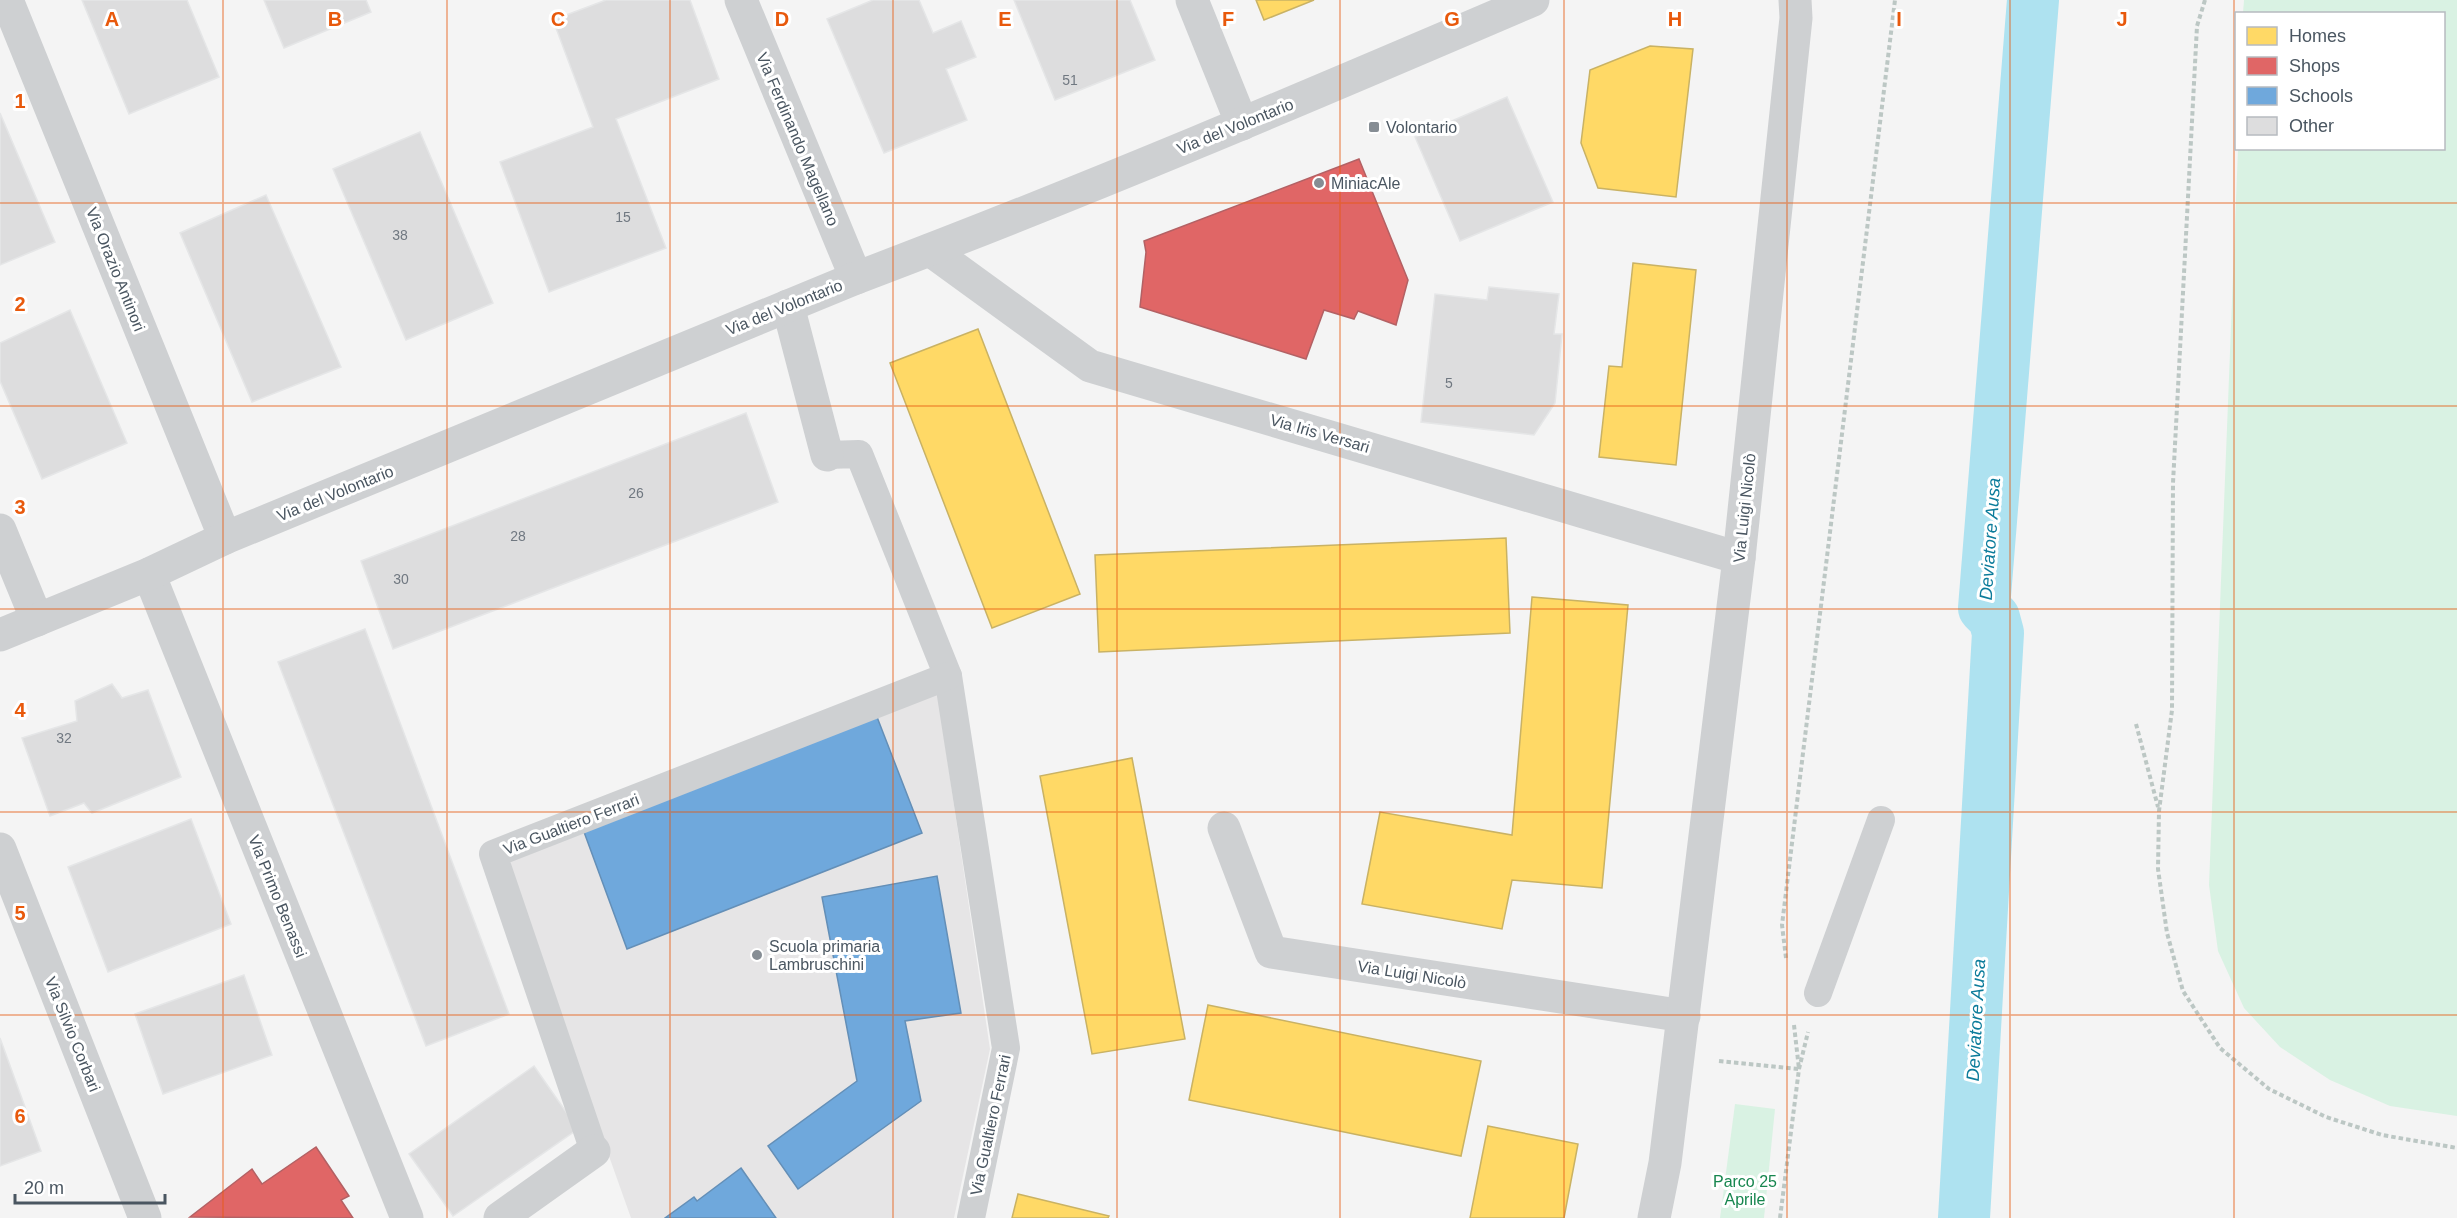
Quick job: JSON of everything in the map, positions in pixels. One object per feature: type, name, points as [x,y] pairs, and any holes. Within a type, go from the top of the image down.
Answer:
[{"type":"street","name":"Via Orazio Antinori","points":[[7,0],[225,538]]},
{"type":"street","name":"Via Ferdinando Magellano","points":[[741,0],[856,278]]},
{"type":"street","points":[[1192,0],[1242,124]]},
{"type":"street","name":"Via del Volontario","points":[[0,635],[149,574],[225,538],[856,278],[1242,124],[1533,0]]},
{"type":"street","name":"Via Luigi Nicolò","points":[[1654,1218],[1665,1163],[1679,1056],[1739,558],[1796,18],[1795,0]]},
{"type":"street","name":"Via Iris Versari","points":[[930,250],[1090,366],[1739,558]]},
{"type":"street","name":"Via Gualtiero Ferrari","points":[[788,306],[827,455]]},
{"type":"street","points":[[0,530],[37,620]]},
{"type":"street","name":"Via Primo Benassi","points":[[149,574],[406,1218]]},
{"type":"street","name":"Via Luigi Nicolò","points":[[1224,828],[1271,952],[1684,1016]]},
{"type":"street","name":"Via Silvio Corbari","points":[[0,849],[145,1218]]},
{"type":"street","name":"Via Gualtiero Ferrari","points":[[500,1218],[594,1151]]},
{"type":"lane","name":"Via Gualtiero Ferrari","points":[[827,455],[859,454],[948,676],[1006,1048],[970,1218]]},
{"type":"lane","name":"Via Gualtiero Ferrari","points":[[594,1151],[494,854],[948,676]]},
{"type":"lane","points":[[1818,993],[1881,820]]},
{"type":"path","points":[[1787,970],[1782,926],[1895,0]]},
{"type":"path","points":[[2205,0],[2197,26],[2173,483],[2172,710],[2159,811],[2158,869],[2168,933],[2183,991],[2220,1048],[2269,1089],[2326,1117],[2382,1135],[2457,1148]]},
{"type":"path","points":[[2136,724],[2159,811]]},
{"type":"path","points":[[1780,1218],[1799,1069],[1793,1014]]},
{"type":"path","points":[[1679,1056],[1799,1069]]},
{"type":"shaded area","name":"Scuola primaria Lambruschini","points":[[937,690],[990,1049],[954,1218],[631,1218],[504,861]]},
{"type":"green space","points":[[2244,0],[2457,0],[2457,1116],[2390,1106],[2330,1080],[2280,1047],[2244,1008],[2218,951],[2209,885],[2238,150],[2445,150],[2445,12],[2243,12]]},
{"type":"green space","name":"Parco 25 Aprile","points":[[1735,1104],[1775,1109],[1764,1218],[1720,1218]]},
{"type":"building: Homes","points":[[1256,0],[1314,0],[1264,20]]},
{"type":"building: Homes","points":[[1650,46],[1693,49],[1676,197],[1598,188],[1581,143],[1590,70]]},
{"type":"building: Homes","points":[[1633,263],[1696,270],[1676,465],[1599,457],[1609,366],[1622,367]]},
{"type":"building: Homes","points":[[978,329],[1080,594],[992,628],[890,363]]},
{"type":"building: Homes","points":[[1506,538],[1510,633],[1099,652],[1095,555]]},
{"type":"building: Homes","points":[[1532,597],[1628,605],[1602,888],[1512,880],[1502,929],[1362,904],[1380,812],[1512,835]]},
{"type":"building: Homes","points":[[1132,758],[1185,1039],[1092,1054],[1040,776]]},
{"type":"building: Homes","points":[[1208,1005],[1481,1061],[1461,1156],[1189,1100]]},
{"type":"building: Homes","points":[[1488,1126],[1578,1144],[1564,1218],[1470,1218]]},
{"type":"building: Homes","points":[[1018,1194],[1109,1216],[1108,1218],[1012,1218]]},
{"type":"building: Shops","points":[[1359,159],[1408,280],[1396,325],[1358,311],[1354,319],[1324,310],[1306,359],[1140,307],[1146,252],[1144,241]]},
{"type":"building: Shops","points":[[316,1147],[349,1196],[341,1200],[353,1218],[190,1217],[252,1169],[262,1184]]},
{"type":"building: Schools","points":[[877,717],[922,833],[627,949],[584,832]]},
{"type":"building: Schools","points":[[937,876],[961,1013],[905,1021],[921,1101],[798,1189],[768,1146],[857,1081],[822,897]]},
{"type":"building: Schools","points":[[741,1168],[776,1218],[665,1218],[694,1197],[697,1201]]},
{"type":"building: Other","points":[[82,0],[187,0],[219,77],[129,114]]},
{"type":"building: Other","points":[[264,0],[366,0],[371,12],[284,48]]},
{"type":"building: Other","points":[[606,0],[690,0],[719,79],[616,119],[666,248],[549,292],[500,162],[593,127],[553,20]]},
{"type":"building: Other","points":[[873,0],[919,0],[933,33],[961,21],[976,57],[946,69],[967,120],[884,153],[827,19]]},
{"type":"building: Other","points":[[1014,0],[1130,0],[1155,60],[1055,100]]},
{"type":"building: Other","points":[[1507,97],[1553,202],[1460,241],[1415,137]]},
{"type":"building: Other","points":[[0,113],[55,242],[0,265]]},
{"type":"building: Other","points":[[420,132],[493,303],[406,340],[333,169]]},
{"type":"building: Other","points":[[266,195],[341,367],[252,402],[180,233]]},
{"type":"building: Other","points":[[1489,287],[1559,294],[1554,334],[1562,334],[1555,403],[1534,435],[1421,422],[1435,294],[1487,300]]},
{"type":"building: Other","points":[[70,310],[127,443],[42,479],[0,381],[0,343]]},
{"type":"building: Other","points":[[746,413],[778,502],[393,649],[361,561]]},
{"type":"building: Other","points":[[365,629],[509,1014],[426,1046],[278,662]]},
{"type":"building: Other","points":[[112,684],[122,698],[148,690],[181,777],[92,813],[84,803],[50,816],[22,738],[77,721],[75,701]]},
{"type":"building: Other","points":[[191,819],[231,924],[108,972],[68,867]]},
{"type":"building: Other","points":[[244,975],[272,1055],[163,1094],[135,1014]]},
{"type":"building: Other","points":[[0,1038],[41,1151],[0,1166]]},
{"type":"building: Other","points":[[534,1066],[578,1129],[453,1216],[409,1154]]},
{"type":"waterway","name":"Deviatore Ausa","points":[[1964,1218],[1998,633],[1994,618],[1984,608],[2033,0]]},
{"type":"place","name":"Volontario","points":[[1374,127]]},
{"type":"place","name":"MiniacAle","points":[[1319,183]]},
{"type":"place","name":"Scuola primaria Lambruschini","points":[[757,955]]}]
